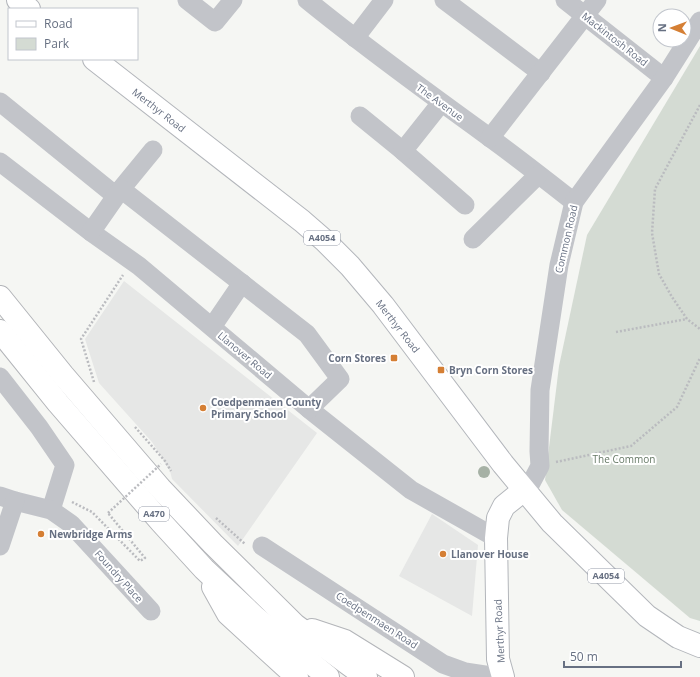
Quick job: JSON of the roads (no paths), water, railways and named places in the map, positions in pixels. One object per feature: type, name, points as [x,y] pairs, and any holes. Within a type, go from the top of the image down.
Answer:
[{"type":"main road","points":[[18,0],[28,8]]},
{"type":"main road","name":"Merthyr Road","points":[[95,60],[302,221],[350,266],[383,305],[524,490],[504,506],[498,518],[496,538],[498,659],[503,677]]},
{"type":"main road","name":"A470","points":[[0,297],[63,375],[160,488],[213,544],[295,625],[366,677]]},
{"type":"main road","name":"A470","points":[[0,332],[58,403],[204,569],[255,617],[328,677]]},
{"type":"main road","name":"A4054","points":[[524,490],[552,523],[647,616],[678,637],[700,646]]},
{"type":"main road","points":[[204,569],[228,614],[297,677]]},
{"type":"main road","points":[[295,625],[345,641],[403,677]]},
{"type":"street","points":[[187,0],[215,22],[233,0]]},
{"type":"street","name":"The Avenue","points":[[307,0],[355,38],[574,202]]},
{"type":"street","points":[[355,38],[384,0]]},
{"type":"street","points":[[444,0],[541,73]]},
{"type":"street","name":"Mackintosh Road","points":[[565,0],[664,78]]},
{"type":"street","points":[[490,138],[541,73],[584,14],[597,0]]},
{"type":"street","name":"Common Road","points":[[524,490],[531,483],[540,466],[540,390],[559,265],[574,202],[664,78],[700,21]]},
{"type":"street","points":[[0,102],[118,193],[242,283],[307,334],[340,379],[309,409]]},
{"type":"street","points":[[403,151],[441,103]]},
{"type":"street","points":[[360,116],[465,205]]},
{"type":"street","points":[[91,232],[118,193],[153,150]]},
{"type":"street","name":"Llanover Road","points":[[0,162],[91,232],[132,261],[309,409],[411,490],[496,538]]},
{"type":"street","points":[[473,238],[538,175]]},
{"type":"street","points":[[212,327],[242,283]]},
{"type":"street","points":[[0,377],[39,427],[65,465],[53,502],[7,498],[0,546]]},
{"type":"street","name":"Foundry Place","points":[[53,502],[150,611]]},
{"type":"street","name":"Coedpenmaen Road","points":[[262,546],[443,664],[465,672],[498,677]]},
{"type":"place","name":"Corn Stores","points":[[394,358]]},
{"type":"place","name":"Bryn Corn Stores","points":[[441,370]]},
{"type":"place","name":"Coedpenmaen County Primary School","points":[[203,408]]},
{"type":"place","name":"Newbridge Arms","points":[[41,534]]},
{"type":"place","name":"Llanover House","points":[[443,554]]},
{"type":"park label","name":"The Common","points":[[624,459]]}]
